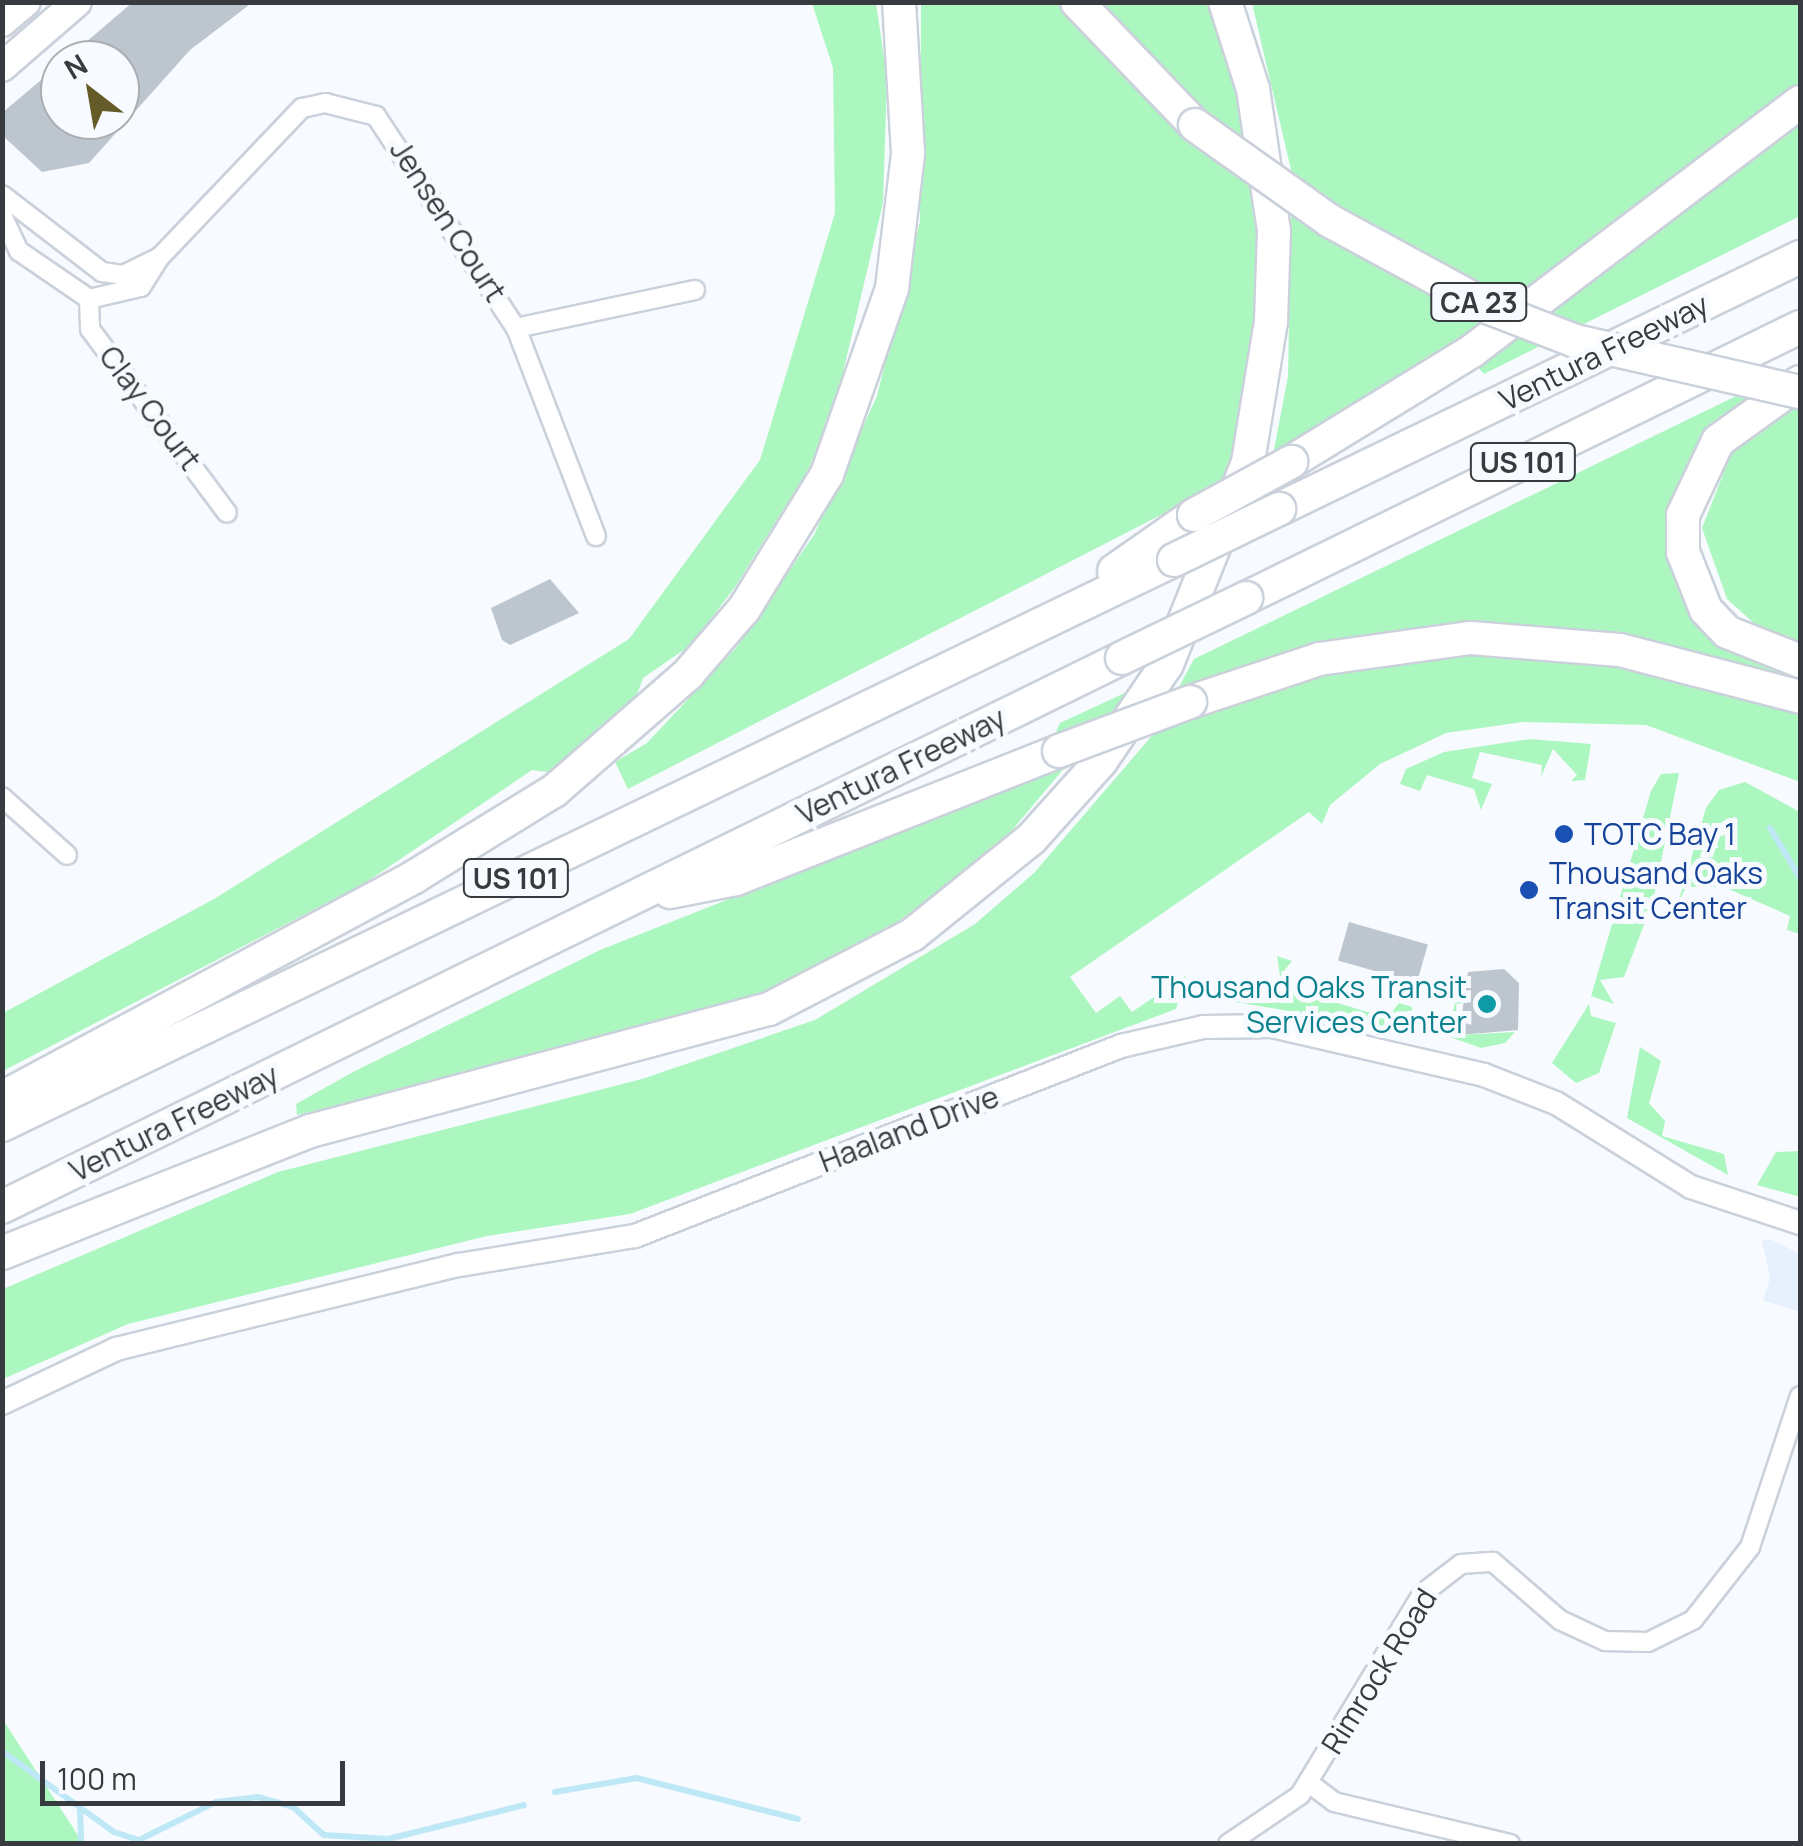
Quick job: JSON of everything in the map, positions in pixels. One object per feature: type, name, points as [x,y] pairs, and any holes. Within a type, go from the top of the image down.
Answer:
[{"type":"highway","points":[[2,1098],[554,790],[688,674],[744,609],[827,474],[892,288],[908,152],[899,2]]},
{"type":"highway","name":"CA 23","points":[[1077,2],[1195,125],[1330,221],[1490,308],[1575,342],[1800,392]]},
{"type":"highway","points":[[2,1253],[310,1131],[769,1009],[912,935],[1032,838],[1101,761],[1167,664],[1248,462],[1271,321],[1274,231],[1253,89],[1224,2]]},
{"type":"highway","points":[[1029,632],[1194,515],[1291,462],[1472,351],[1800,102]]},
{"type":"highway","name":"Ventura Freeway","points":[[2,1125],[1029,632],[1800,256]]},
{"type":"highway","name":"Ventura Freeway","points":[[2,1207],[1800,327]]},
{"type":"highway","points":[[1800,382],[1718,441],[1690,490],[1683,533],[1706,610],[1727,632],[1800,661]]},
{"type":"highway","points":[[622,902],[736,879],[1059,751],[1319,659],[1471,638],[1620,650],[1800,698]]},
{"type":"main road","points":[[2,22],[26,2]]},
{"type":"main road","points":[[2,68],[77,2]]},
{"type":"street","name":"Jensen Court","points":[[160,257],[302,108],[353,106],[392,134],[516,328],[596,536]]},
{"type":"street","points":[[2,195],[102,272],[122,275],[160,257]]},
{"type":"street","points":[[2,215],[19,251],[89,299]]},
{"type":"street","name":"Clay Court","points":[[160,257],[140,287],[89,299],[90,329],[226,513]]},
{"type":"street","points":[[516,328],[695,290]]},
{"type":"street","points":[[2,797],[68,855]]},
{"type":"street","name":"Haaland Drive","points":[[2,1403],[116,1349],[460,1264],[635,1236],[1121,1046],[1204,1027],[1305,1032],[1500,1080],[1556,1103],[1692,1187],[1800,1223]]},
{"type":"street","name":"Rimrock Road","points":[[1228,1844],[1308,1783],[1422,1594],[1461,1564],[1493,1562],[1560,1620],[1605,1641],[1648,1642],[1693,1620],[1750,1547],[1800,1396]]},
{"type":"street","points":[[1308,1783],[1334,1802],[1510,1844]]},
{"type":"shaded area","points":[[1770,1239],[1800,1254],[1800,1312],[1763,1300],[1770,1278],[1762,1240]]},
{"type":"green space","points":[[812,3],[876,3],[887,77],[883,203],[837,398],[808,470],[735,587],[691,645],[643,678],[634,703],[547,772],[532,770],[365,883],[3,1071],[3,1013],[214,899],[629,639],[760,460],[835,213],[833,68]]},
{"type":"green space","points":[[921,3],[1211,3],[1249,141],[1259,232],[1248,400],[1227,481],[628,789],[615,762],[647,743],[735,649],[814,535],[877,396],[920,221]]},
{"type":"green space","points":[[1252,3],[1800,3],[1800,83],[1472,332],[1273,455],[1288,376],[1292,174]]},
{"type":"green space","points":[[1800,118],[1800,216],[1484,374],[1473,362]]},
{"type":"green space","points":[[1800,365],[1800,375],[1721,429],[1684,580],[1800,681],[1641,638],[1546,628],[1174,696],[1194,659]]},
{"type":"green space","points":[[1800,401],[1800,648],[1766,634],[1727,599],[1702,528],[1733,449]]},
{"type":"green space","points":[[1440,652],[1586,655],[1800,709],[1800,782],[1646,725],[1523,722],[1446,733],[1380,764],[1330,805],[1322,824],[1309,812],[1070,977],[1096,1013],[1120,996],[1132,1012],[1186,975],[1176,1009],[630,1214],[487,1236],[128,1324],[3,1379],[3,1289],[278,1172],[642,1079],[815,1020],[975,924],[1034,873],[1156,731],[1270,688]]},
{"type":"green space","points":[[1129,691],[998,847],[880,935],[778,988],[698,1016],[297,1115],[296,1104],[353,1072],[600,950],[1063,767],[1072,736],[1050,745],[1060,723]]},
{"type":"green space","points":[[1530,739],[1591,744],[1585,780],[1571,781],[1577,775],[1553,749],[1541,777],[1542,765],[1480,752],[1472,778],[1492,784],[1481,810],[1474,789],[1427,775],[1420,791],[1400,784],[1406,769],[1444,752]]},
{"type":"green space","points":[[1679,773],[1653,901],[1624,977],[1600,980],[1614,1004],[1591,996],[1651,791],[1661,774]]},
{"type":"green space","points":[[1745,782],[1800,812],[1800,934],[1787,930],[1790,916],[1724,887],[1686,887],[1678,903],[1706,808],[1719,790]]},
{"type":"green space","points":[[1277,956],[1292,961],[1283,972],[1305,993],[1387,1018],[1399,1003],[1412,1007],[1411,1017],[1386,1028],[1225,1000],[1231,985],[1251,995],[1280,976]]},
{"type":"green space","points":[[1463,971],[1470,1002],[1456,1004],[1459,1035],[1515,1032],[1505,1043],[1481,1048],[1447,1036]]},
{"type":"green space","points":[[1589,1004],[1591,1016],[1616,1023],[1599,1073],[1576,1083],[1552,1063]]},
{"type":"green space","points":[[1640,1047],[1661,1061],[1649,1103],[1665,1121],[1662,1136],[1724,1154],[1728,1175],[1627,1118]]},
{"type":"green space","points":[[1800,1151],[1800,1197],[1757,1185],[1776,1152]]},
{"type":"green space","points":[[3,1720],[83,1843],[3,1843]]},
{"type":"building","points":[[133,2],[253,2],[190,50],[140,106],[140,40],[88,40]]},
{"type":"building","points":[[40,81],[40,140],[110,140],[89,163],[42,172],[2,135],[2,113]]},
{"type":"building","points":[[550,579],[579,613],[510,645],[502,640],[491,608]]},
{"type":"building","points":[[1349,922],[1428,945],[1417,983],[1338,960]]},
{"type":"building","name":"Thousand Oaks Transit Services Center","points":[[1504,969],[1519,983],[1518,1030],[1459,1035],[1468,972]]},
{"type":"waterway","points":[[1770,828],[1800,878]]},
{"type":"waterway","points":[[2,1751],[114,1832],[139,1840],[216,1802],[258,1797],[293,1807],[324,1835],[388,1839],[524,1805]]},
{"type":"waterway","points":[[555,1792],[637,1778],[798,1819]]},
{"type":"waterway","points":[[80,1808],[81,1844]]},
{"type":"place","name":"TOTC Bay 1","points":[[1564,834]]},
{"type":"place","name":"Thousand Oaks Transit Center","points":[[1529,890]]},
{"type":"place","name":"Thousand Oaks Transit Services Center","points":[[1487,1004]]}]
